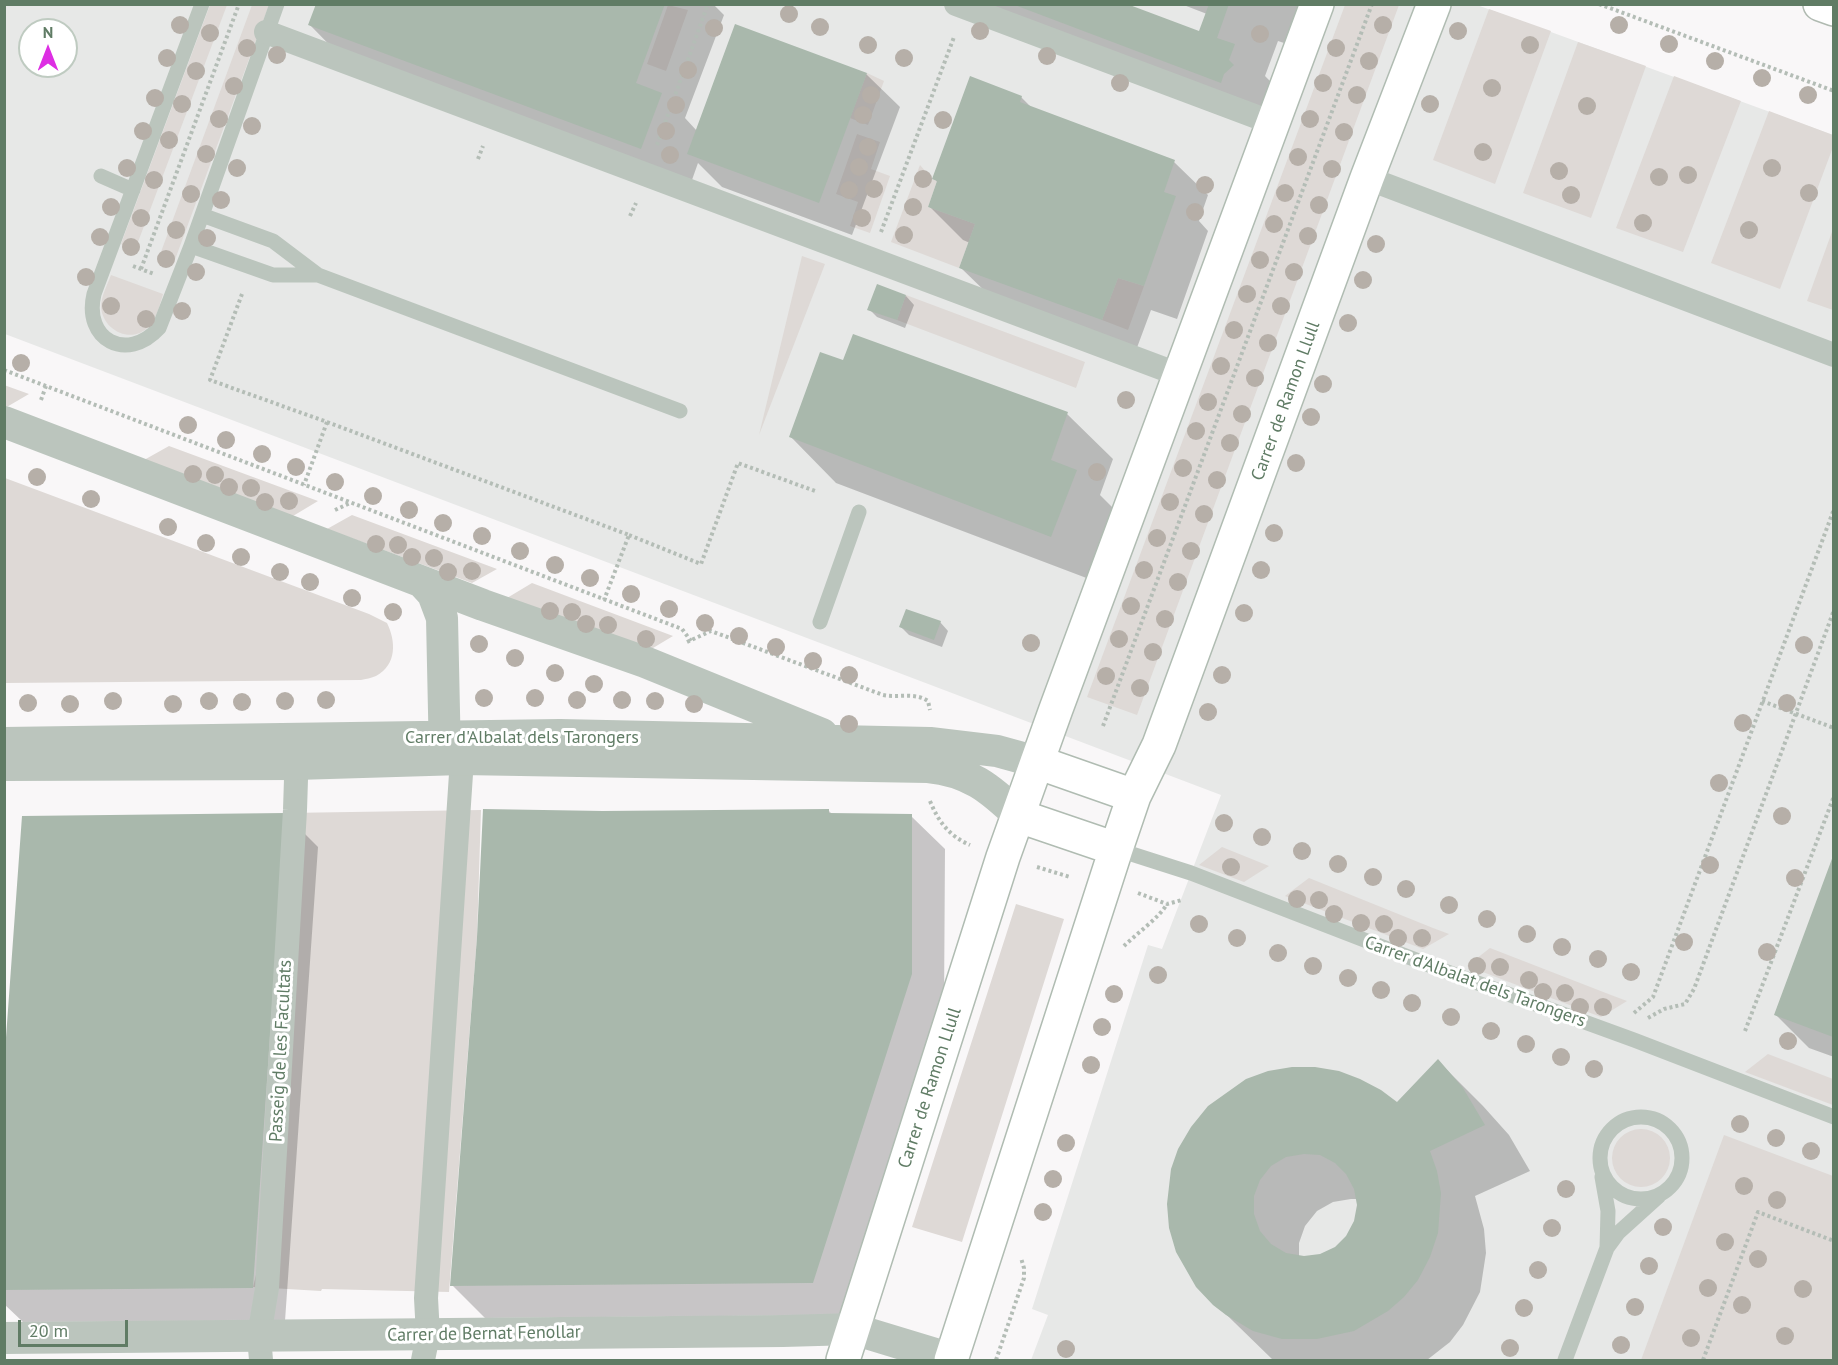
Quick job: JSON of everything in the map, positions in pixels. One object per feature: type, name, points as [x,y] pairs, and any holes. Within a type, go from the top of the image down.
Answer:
[{"type":"main road","name":"Carrer de Ramon Llull","points":[[843,1360],[1004,857],[1037,762],[1317,4]]},
{"type":"main road","name":"Carrer de Ramon Llull","points":[[954,1360],[1134,796],[1159,745],[1367,178],[1434,4]]},
{"type":"main road","points":[[1820,4],[1833,9]]},
{"type":"main road","points":[[1037,762],[1134,796]]},
{"type":"main road","points":[[1019,816],[1116,849]]},
{"type":"street","points":[[960,6],[1273,123]]},
{"type":"street","points":[[266,32],[1180,375]]},
{"type":"street","points":[[1367,178],[1833,355]]},
{"type":"street","points":[[4,422],[483,605],[645,663],[839,741]]},
{"type":"street","points":[[423,582],[433,594],[442,618],[451,752],[425,1348]]},
{"type":"street","name":"Carrer d'Albalat dels Tarongers","points":[[451,752],[560,735],[930,743],[997,751],[1037,762]]},
{"type":"street","name":"Carrer d'Albalat dels Tarongers","points":[[4,743],[297,752],[451,752],[928,766],[950,769],[976,780],[998,795],[1019,816]]},
{"type":"street","name":"Carrer d'Albalat dels Tarongers","points":[[4,765],[297,752]]},
{"type":"street","name":"Passeig de les Facultats","points":[[260,1348],[267,1288],[297,752]]},
{"type":"street","name":"Carrer de Bernat Fenollar","points":[[4,1338],[260,1348],[425,1348],[853,1329],[954,1360]]},
{"type":"lane","points":[[202,4],[106,260],[92,306],[92,318],[97,329],[116,344],[140,344],[150,338],[159,328],[191,246],[277,4]]},
{"type":"lane","points":[[101,176],[133,190]]},
{"type":"lane","points":[[202,215],[273,241],[318,275],[680,411]]},
{"type":"lane","points":[[191,246],[273,275],[318,275]]},
{"type":"lane","points":[[820,622],[859,512]]},
{"type":"lane","name":"Carrer d'Albalat dels Tarongers","points":[[1116,849],[1191,873],[1833,1117]]},
{"type":"lane","points":[[1565,1360],[1607,1248],[1618,1233],[1662,1193],[1679,1174],[1682,1161],[1681,1148],[1676,1135],[1655,1119],[1641,1116],[1627,1119],[1615,1126],[1605,1137],[1600,1150],[1600,1164],[1608,1211],[1607,1248]]},
{"type":"lane","points":[[1600,1164],[1604,1177],[1613,1189],[1624,1196],[1637,1199],[1650,1198],[1662,1193]]},
{"type":"path","points":[[141,269],[239,4]]},
{"type":"path","points":[[630,216],[708,4]]},
{"type":"path","points":[[1103,726],[1372,4]]},
{"type":"path","points":[[1599,4],[1833,91]]},
{"type":"path","points":[[871,259],[960,6]]},
{"type":"path","points":[[124,262],[160,276]]},
{"type":"path","points":[[242,294],[210,380],[629,535],[701,564],[738,463],[815,492]]},
{"type":"path","points":[[4,370],[682,629],[696,649]]},
{"type":"path","points":[[304,485],[327,422]]},
{"type":"path","points":[[1653,997],[1833,509]]},
{"type":"path","points":[[604,600],[629,535]]},
{"type":"path","points":[[1634,1040],[1640,1026],[1650,1015],[1685,1004],[1694,989],[1833,610]]},
{"type":"path","points":[[1762,701],[1833,728]]},
{"type":"path","points":[[1745,1031],[1833,796]]},
{"type":"path","points":[[929,798],[944,827],[959,840],[980,849]]},
{"type":"path","points":[[1035,866],[1079,880]]},
{"type":"path","points":[[1129,890],[1167,904]]},
{"type":"path","points":[[1702,1360],[1758,1212],[1833,1241]]},
{"type":"shaded area","points":[[4,5],[1477,5],[1833,135],[1833,1360],[1031,1360],[1048,1315],[1032,1309],[1148,945],[1162,949],[1221,795],[5,334]]},
{"type":"shaded area","points":[[210,5],[227,5],[135,250],[121,244]]},
{"type":"shaded area","points":[[252,5],[269,5],[173,265],[158,260]]},
{"type":"shaded area","points":[[668,5],[688,10],[666,71],[647,64]]},
{"type":"shaded area","points":[[1345,5],[1399,5],[1137,715],[1087,697]]},
{"type":"shaded area","points":[[1489,9],[1551,31],[1495,184],[1433,160]]},
{"type":"shaded area","points":[[1578,42],[1646,66],[1591,218],[1523,193]]},
{"type":"shaded area","points":[[867,73],[884,81],[868,125],[850,118]]},
{"type":"shaded area","points":[[1674,76],[1741,101],[1683,252],[1616,228]]},
{"type":"shaded area","points":[[1769,111],[1833,135],[1833,147],[1780,289],[1711,263]]},
{"type":"shaded area","points":[[857,134],[880,142],[871,169],[890,176],[870,233],[850,226],[858,202],[836,194]]},
{"type":"shaded area","points":[[920,165],[932,179],[937,181],[928,207],[975,224],[959,268],[891,242]]},
{"type":"shaded area","points":[[1833,229],[1833,310],[1807,301]]},
{"type":"shaded area","points":[[802,256],[825,264],[759,435]]},
{"type":"shaded area","points":[[111,275],[163,294],[155,318],[143,331],[128,335],[120,333],[107,323],[103,316],[101,303]]},
{"type":"shaded area","points":[[1118,278],[1144,286],[1128,330],[1102,320]]},
{"type":"shaded area","points":[[906,295],[1085,362],[1076,388],[897,320]]},
{"type":"shaded area","points":[[4,385],[29,394],[5,408]]},
{"type":"shaded area","points":[[169,446],[318,501],[293,516],[144,460]]},
{"type":"shaded area","points":[[5,478],[369,614],[387,623],[390,630],[393,652],[388,666],[374,677],[361,680],[5,683]]},
{"type":"shaded area","points":[[352,515],[497,569],[472,583],[327,529]]},
{"type":"shaded area","points":[[532,583],[673,636],[648,651],[507,598]]},
{"type":"shaded area","points":[[481,810],[477,937],[449,1292],[322,1289],[321,1291],[253,1287],[269,1223],[286,813]]},
{"type":"shaded area","points":[[1222,847],[1269,866],[1244,882],[1199,865]]},
{"type":"shaded area","points":[[1309,878],[1449,934],[1423,949],[1285,896]]},
{"type":"shaded area","points":[[1016,904],[1064,919],[962,1242],[912,1227]]},
{"type":"shaded area","points":[[1490,948],[1627,1001],[1601,1017],[1467,966]]},
{"type":"shaded area","points":[[1768,1054],[1833,1079],[1833,1105],[1745,1072]]},
{"type":"shaded area","points":[[1641,1129],[1652,1131],[1665,1142],[1670,1158],[1668,1169],[1657,1182],[1641,1187],[1630,1185],[1617,1174],[1612,1158],[1614,1147],[1625,1134]]},
{"type":"shaded area","points":[[1724,1135],[1833,1176],[1833,1360],[1641,1360]]},
{"type":"building","points":[[316,4],[665,4],[636,83],[662,93],[641,149],[308,25]]},
{"type":"building","points":[[1012,4],[1127,4],[1199,31],[1209,4],[1229,4],[1217,38],[1235,44],[1229,60],[1234,65],[1224,74],[1221,83]]},
{"type":"building","points":[[735,24],[867,73],[819,203],[687,154]]},
{"type":"building","points":[[970,76],[1022,96],[1020,102],[1175,160],[1164,192],[1176,196],[1144,286],[1118,278],[1102,320],[959,268],[975,224],[928,207],[937,181],[932,179]]},
{"type":"building","points":[[877,284],[906,295],[897,320],[867,310]]},
{"type":"building","points":[[853,334],[1068,412],[1051,460],[1077,470],[1051,537],[789,437],[820,352],[843,360]]},
{"type":"building","points":[[906,609],[941,621],[934,640],[899,627]]},
{"type":"building","points":[[483,809],[603,811],[829,809],[829,813],[912,814],[912,974],[813,1283],[450,1286],[477,937]]},
{"type":"building","points":[[285,813],[253,1288],[4,1290],[4,1065],[22,816]]},
{"type":"building","points":[[1833,856],[1833,1037],[1774,1015]]},
{"type":"building","points":[[1438,1059],[1463,1088],[1485,1125],[1430,1151],[1441,1193],[1438,1233],[1430,1257],[1418,1280],[1404,1297],[1388,1311],[1354,1331],[1317,1339],[1282,1339],[1253,1331],[1213,1305],[1196,1287],[1176,1252],[1169,1228],[1167,1204],[1171,1169],[1178,1149],[1191,1127],[1208,1106],[1246,1079],[1268,1071],[1292,1067],[1315,1067],[1339,1071],[1381,1090],[1397,1102]],"holes":[[[1304,1154],[1320,1155],[1335,1163],[1346,1174],[1354,1189],[1357,1205],[1354,1221],[1346,1236],[1335,1247],[1320,1254],[1304,1256],[1286,1253],[1271,1244],[1260,1231],[1254,1214],[1254,1196],[1260,1180],[1271,1166],[1286,1157]]]}]
